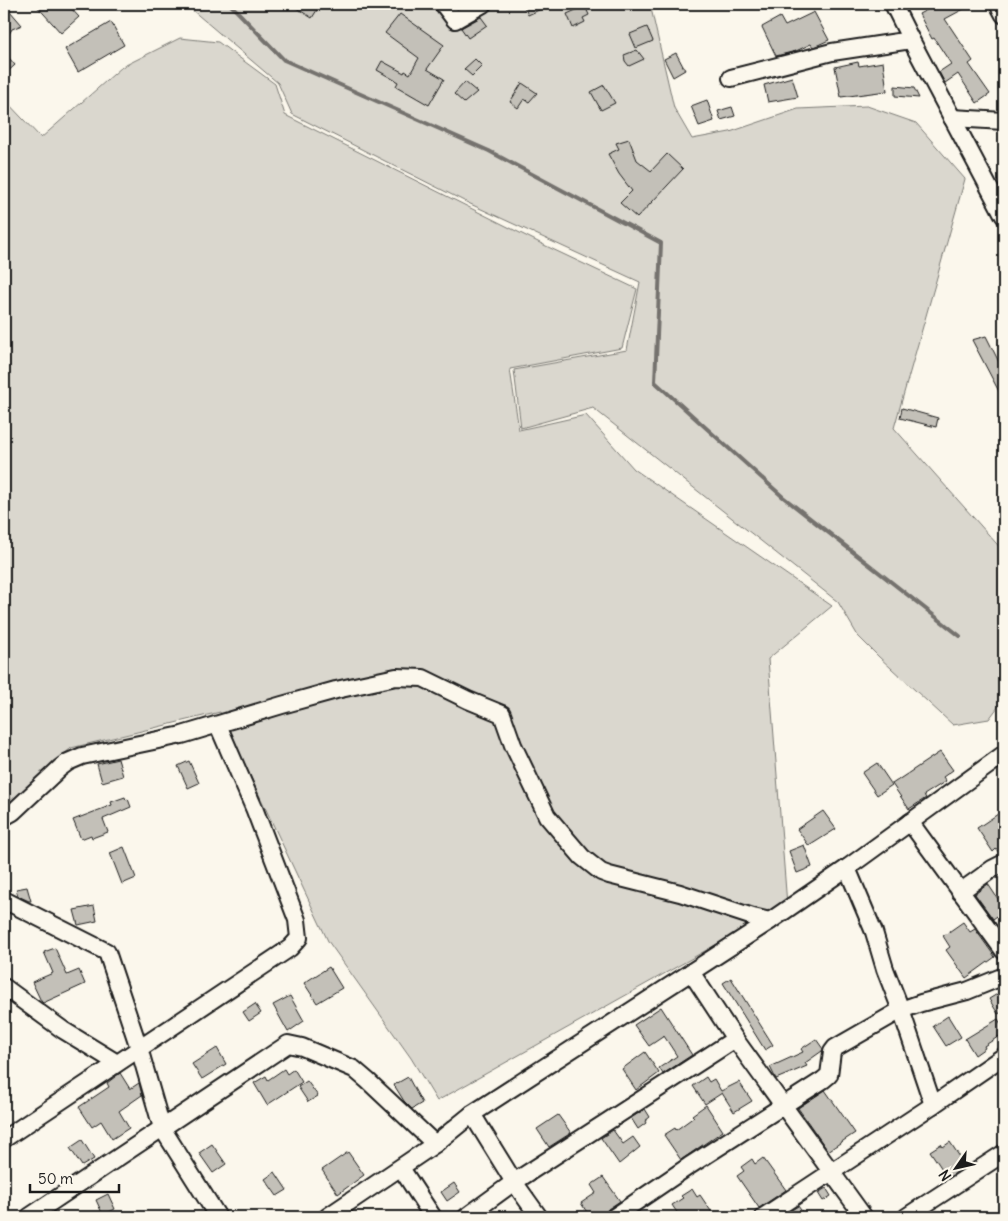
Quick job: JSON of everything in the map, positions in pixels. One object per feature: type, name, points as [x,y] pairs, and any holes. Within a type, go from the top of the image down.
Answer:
[{"type":"street","points":[[443,4],[455,20],[483,4]]},
{"type":"street","points":[[893,4],[1004,216]]},
{"type":"street","points":[[998,4],[1004,15]]},
{"type":"street","points":[[731,78],[832,52],[911,40]]},
{"type":"street","points":[[952,118],[1004,122]]},
{"type":"street","points":[[4,817],[13,812],[60,768],[82,756],[182,735],[336,690],[396,677],[423,678],[502,714],[513,745],[548,816],[582,858],[592,866],[601,872],[617,878],[680,893],[752,917],[770,921]]},
{"type":"street","points":[[4,1139],[290,948],[299,938],[297,920],[254,808],[218,725]]},
{"type":"street","points":[[327,1217],[435,1144],[472,1114],[770,921],[847,868],[1004,754]]},
{"type":"street","points":[[910,822],[1004,950]]},
{"type":"street","points":[[960,892],[992,869],[1004,863]]},
{"type":"street","points":[[847,868],[874,932],[885,969],[934,1105]]},
{"type":"street","points":[[4,900],[107,952],[139,1048],[162,1128],[218,1217]]},
{"type":"street","points":[[691,972],[735,1039],[864,1217]]},
{"type":"street","points":[[614,1217],[829,1075],[832,1052],[835,1048],[901,1010],[967,990],[1004,976]]},
{"type":"street","points":[[4,987],[63,1030],[117,1063]]},
{"type":"street","points":[[466,1217],[514,1182],[735,1039]]},
{"type":"street","points":[[29,1217],[286,1044],[292,1044],[354,1070],[435,1144]]},
{"type":"street","points":[[763,1217],[934,1105],[1004,1056]]},
{"type":"street","points":[[472,1114],[514,1182],[539,1217]]},
{"type":"street","points":[[906,1217],[1004,1153]]},
{"type":"street","points":[[401,1168],[433,1217]]},
{"type":"shaded area","points":[[185,4],[650,4],[674,108],[692,139],[730,132],[798,109],[867,106],[916,123],[965,179],[894,428],[1004,552],[1004,699],[989,719],[953,725],[858,636],[838,602],[593,408],[521,428],[514,370],[627,350],[640,282],[466,202],[292,114],[278,83]]},
{"type":"shaded area","points":[[180,38],[218,42],[275,84],[285,115],[546,246],[637,289],[622,348],[510,369],[519,430],[586,415],[634,469],[832,606],[768,659],[787,905],[437,1101],[411,1058],[328,941],[220,712],[71,748],[4,808],[4,99],[41,138],[122,67]]},
{"type":"building","points":[[4,4],[22,25],[12,29],[4,42]]},
{"type":"building","points":[[35,4],[67,4],[79,17],[61,33]]},
{"type":"building","points":[[290,4],[307,4],[317,10],[312,18]]},
{"type":"building","points":[[523,4],[552,4],[528,15]]},
{"type":"building","points":[[938,4],[973,4],[945,19],[973,61],[969,64],[990,94],[977,103],[958,74],[945,83],[939,72],[951,64],[934,38],[932,39],[919,14]]},
{"type":"building","points":[[585,6],[589,15],[583,18],[585,22],[573,28],[567,14]]},
{"type":"building","points":[[814,12],[829,40],[813,47],[811,44],[796,51],[776,56],[762,27],[780,17],[785,26]]},
{"type":"building","points":[[400,14],[444,45],[427,69],[444,79],[429,105],[396,86],[398,82],[377,70],[382,61],[404,73],[405,71],[410,74],[419,58],[385,33]]},
{"type":"building","points":[[481,17],[487,25],[468,38],[461,28]]},
{"type":"building","points":[[111,22],[124,45],[78,72],[65,49]]},
{"type":"building","points":[[647,27],[653,41],[636,48],[630,34]]},
{"type":"building","points":[[637,50],[644,59],[629,66],[625,61],[624,55]]},
{"type":"building","points":[[4,52],[15,65],[4,75]]},
{"type":"building","points":[[676,53],[685,70],[673,77],[664,59]]},
{"type":"building","points":[[475,59],[482,66],[472,76],[464,69]]},
{"type":"building","points":[[858,62],[859,66],[883,62],[887,91],[841,97],[835,67]]},
{"type":"building","points":[[792,77],[798,97],[768,102],[764,85]]},
{"type":"building","points":[[465,82],[477,92],[464,103],[454,94]]},
{"type":"building","points":[[522,83],[537,93],[529,102],[524,99],[518,108],[510,102]]},
{"type":"building","points":[[604,85],[615,103],[601,110],[591,92]]},
{"type":"building","points":[[895,86],[914,88],[919,98],[895,96]]},
{"type":"building","points":[[707,100],[714,121],[699,126],[691,106]]},
{"type":"building","points":[[732,107],[735,116],[721,120],[718,111]]},
{"type":"building","points":[[629,139],[637,160],[651,171],[667,154],[683,169],[637,218],[620,203],[632,191],[619,174],[608,154],[619,149],[616,143]]},
{"type":"building","points":[[986,336],[1004,372],[1004,401],[972,340]]},
{"type":"building","points":[[902,408],[938,418],[936,427],[900,418]]},
{"type":"building","points":[[940,752],[953,770],[943,777],[946,781],[924,795],[926,798],[909,809],[892,784]]},
{"type":"building","points":[[118,759],[123,776],[102,782],[97,764]]},
{"type":"building","points":[[189,761],[199,783],[188,788],[178,766]]},
{"type":"building","points":[[877,763],[892,785],[877,795],[862,773]]},
{"type":"building","points":[[125,797],[126,800],[128,799],[131,807],[103,819],[108,832],[92,838],[91,835],[81,839],[73,820],[112,805],[111,802]]},
{"type":"building","points":[[823,811],[836,829],[809,846],[797,829]]},
{"type":"building","points":[[998,814],[1004,824],[1004,853],[1000,854],[996,849],[993,852],[977,828]]},
{"type":"building","points":[[804,845],[812,867],[797,873],[789,851]]},
{"type":"building","points":[[124,847],[136,878],[122,884],[110,853]]},
{"type":"building","points":[[988,884],[1004,908],[1004,911],[993,919],[975,894]]},
{"type":"building","points":[[27,887],[31,901],[18,896],[16,889]]},
{"type":"building","points":[[94,906],[97,921],[78,925],[74,910]]},
{"type":"building","points":[[963,922],[970,932],[975,929],[995,957],[966,978],[946,950],[950,947],[943,936]]},
{"type":"building","points":[[55,948],[67,975],[79,970],[85,984],[43,1003],[32,982],[53,973],[44,952]]},
{"type":"building","points":[[329,967],[342,988],[317,1003],[304,983]]},
{"type":"building","points":[[731,978],[773,1045],[765,1050],[723,983]]},
{"type":"building","points":[[1004,990],[1004,1011],[998,1014],[989,999]]},
{"type":"building","points":[[290,996],[304,1021],[288,1032],[273,1005]]},
{"type":"building","points":[[255,1004],[261,1013],[249,1021],[243,1012]]},
{"type":"building","points":[[661,1007],[692,1055],[663,1074],[659,1068],[677,1056],[664,1036],[649,1046],[634,1025]]},
{"type":"building","points":[[948,1016],[961,1037],[946,1046],[933,1026]]},
{"type":"building","points":[[998,1019],[1004,1029],[1004,1033],[984,1046],[985,1048],[975,1055],[965,1039]]},
{"type":"building","points":[[816,1039],[823,1049],[805,1063],[807,1066],[776,1079],[770,1067],[803,1052],[801,1049]]},
{"type":"building","points":[[217,1048],[226,1064],[202,1079],[192,1064]]},
{"type":"building","points":[[645,1052],[659,1073],[636,1090],[622,1069]]},
{"type":"building","points":[[284,1069],[287,1074],[294,1069],[302,1082],[267,1105],[254,1083],[266,1076],[268,1080]]},
{"type":"building","points":[[120,1073],[130,1089],[139,1083],[142,1095],[119,1111],[129,1128],[112,1139],[101,1121],[92,1127],[79,1107],[109,1087],[107,1083]]},
{"type":"building","points":[[408,1077],[422,1103],[412,1109],[404,1101],[394,1085]]},
{"type":"building","points":[[706,1077],[709,1082],[714,1079],[721,1091],[739,1082],[752,1101],[734,1112],[722,1093],[705,1104],[693,1086]]},
{"type":"building","points":[[307,1081],[318,1096],[308,1102],[298,1087]]},
{"type":"building","points":[[825,1090],[855,1133],[828,1151],[798,1108]]},
{"type":"building","points":[[706,1105],[723,1131],[681,1160],[664,1135],[675,1128],[676,1130],[694,1117],[692,1115]]},
{"type":"building","points":[[645,1109],[650,1117],[638,1129],[631,1118]]},
{"type":"building","points":[[558,1115],[571,1133],[549,1147],[537,1129]]},
{"type":"building","points":[[613,1130],[623,1144],[633,1137],[640,1147],[619,1164],[601,1138]]},
{"type":"building","points":[[82,1140],[94,1159],[82,1166],[70,1148]]},
{"type":"building","points":[[950,1142],[966,1166],[948,1178],[930,1151],[941,1144],[943,1147]]},
{"type":"building","points":[[212,1144],[226,1164],[213,1173],[199,1153]]},
{"type":"building","points":[[348,1152],[364,1175],[338,1194],[322,1170]]},
{"type":"building","points":[[763,1158],[786,1190],[759,1208],[737,1176],[744,1171],[741,1167],[752,1159],[755,1164]]},
{"type":"building","points":[[275,1172],[287,1190],[277,1196],[265,1179]]},
{"type":"building","points":[[603,1177],[620,1201],[608,1209],[604,1217],[590,1217],[581,1203],[596,1193],[591,1185]]},
{"type":"building","points":[[454,1183],[460,1192],[447,1201],[441,1192]]},
{"type":"building","points":[[826,1188],[831,1196],[823,1201],[818,1193]]},
{"type":"building","points":[[692,1189],[697,1197],[700,1195],[715,1217],[680,1217],[672,1205]]},
{"type":"building","points":[[108,1194],[115,1209],[103,1215],[96,1200]]},
{"type":"building","points":[[798,1206],[806,1217],[781,1217]]},
{"type":"waterway","points":[[230,4],[284,60],[489,151],[661,243],[655,382],[783,497],[960,636]]}]
